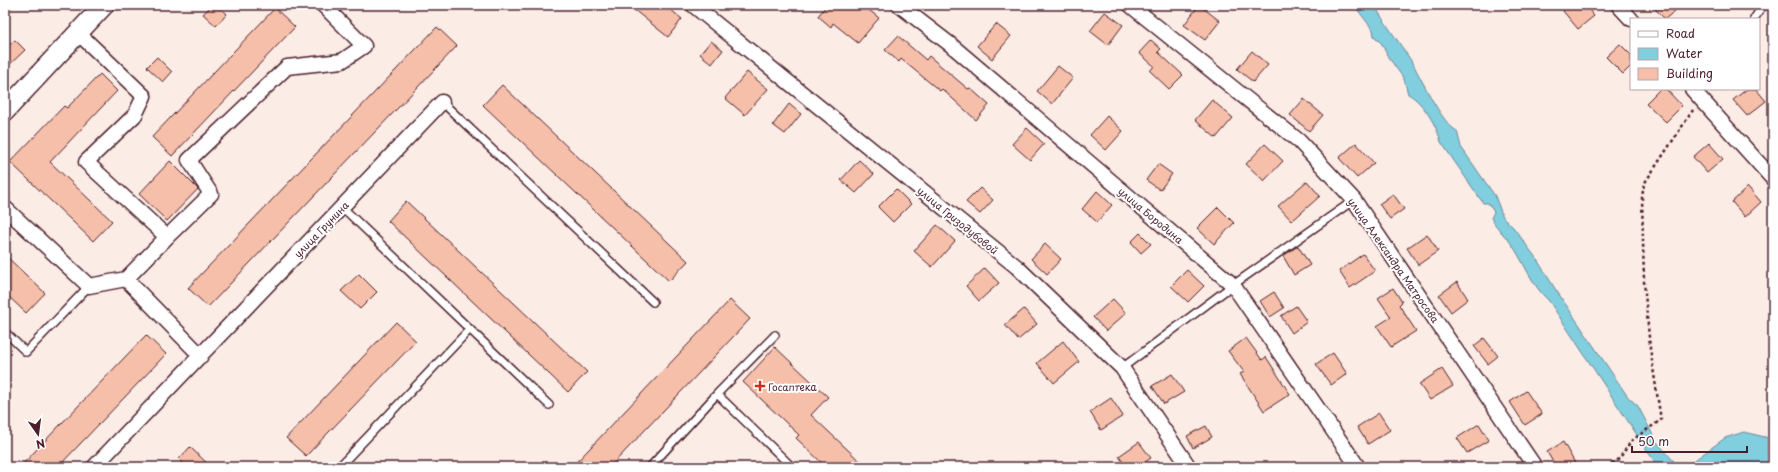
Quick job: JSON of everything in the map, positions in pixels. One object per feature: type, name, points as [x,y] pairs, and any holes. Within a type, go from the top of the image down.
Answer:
[{"type":"street","points":[[5,111],[77,32],[104,5]]},
{"type":"street","points":[[5,208],[89,286],[126,279],[211,194],[188,160],[286,67],[342,61],[364,46],[323,5]]},
{"type":"street","name":"улица Гризодубовой","points":[[693,5],[1017,267],[1122,368],[1189,467]]},
{"type":"street","name":"улица Бородина","points":[[899,5],[951,45],[1233,285],[1358,467]]},
{"type":"street","name":"улица Александра Матросова","points":[[1130,5],[1299,141],[1354,200],[1535,467]]},
{"type":"street","points":[[1618,5],[1630,18]]},
{"type":"street","points":[[77,32],[144,96],[135,115],[86,162],[167,237]]},
{"type":"street","points":[[1699,94],[1773,180]]},
{"type":"street","name":"улица Грунина","points":[[94,467],[442,102]]},
{"type":"street","points":[[126,279],[200,356]]},
{"type":"lane","points":[[1755,18],[1763,5]]},
{"type":"lane","points":[[442,102],[653,302]]},
{"type":"lane","points":[[1122,368],[1233,285],[1354,200]]},
{"type":"lane","points":[[342,207],[549,405]]},
{"type":"lane","points":[[5,332],[26,352],[89,286]]},
{"type":"lane","points":[[339,467],[470,330]]},
{"type":"lane","points":[[650,467],[717,394],[776,335]]},
{"type":"lane","points":[[717,394],[792,467]]},
{"type":"path","points":[[1607,467],[1619,459],[1632,440],[1655,426],[1661,420],[1650,348],[1644,282],[1642,197],[1644,184],[1699,94]]},
{"type":"water","points":[[1354,5],[1374,5],[1410,59],[1444,119],[1457,131],[1461,147],[1495,196],[1503,217],[1513,227],[1536,258],[1628,397],[1638,406],[1656,441],[1678,466],[1683,467],[1658,467],[1549,301],[1537,288],[1515,249],[1491,218],[1494,212],[1488,203],[1483,203],[1441,142],[1433,122],[1424,108],[1408,94],[1404,79],[1387,55],[1382,44],[1374,36],[1373,30]]},
{"type":"water","points":[[1744,432],[1773,439],[1773,467],[1685,467],[1725,438]]},
{"type":"building","points":[[212,5],[218,5],[227,14],[216,26],[203,14]]},
{"type":"building","points":[[628,5],[665,5],[682,19],[668,37]]},
{"type":"building","points":[[827,5],[863,5],[879,18],[858,43],[833,23],[831,27],[818,16]]},
{"type":"building","points":[[1199,5],[1220,21],[1205,40],[1184,25]]},
{"type":"building","points":[[1570,5],[1585,5],[1594,16],[1578,29],[1563,11]]},
{"type":"building","points":[[1651,5],[1682,5],[1666,18],[1664,18]]},
{"type":"building","points":[[275,8],[295,27],[172,156],[152,137]]},
{"type":"building","points":[[1105,12],[1123,25],[1108,45],[1090,31]]},
{"type":"building","points":[[996,24],[1011,36],[992,59],[977,46]]},
{"type":"building","points":[[437,27],[457,46],[208,307],[188,288]]},
{"type":"building","points":[[898,36],[926,60],[929,56],[989,105],[976,120],[942,89],[940,91],[901,59],[899,62],[885,50]]},
{"type":"building","points":[[15,40],[25,50],[5,69],[5,49]]},
{"type":"building","points":[[1151,40],[1161,49],[1158,52],[1183,75],[1169,89],[1150,71],[1154,66],[1139,53]]},
{"type":"building","points":[[711,41],[723,50],[712,64],[700,54]]},
{"type":"building","points":[[1620,44],[1630,54],[1630,67],[1623,74],[1606,57]]},
{"type":"building","points":[[1252,51],[1268,65],[1253,82],[1237,69]]},
{"type":"building","points":[[157,57],[172,72],[163,82],[147,67]]},
{"type":"building","points":[[1058,66],[1073,78],[1052,104],[1037,91]]},
{"type":"building","points":[[747,72],[768,89],[745,115],[725,98]]},
{"type":"building","points":[[100,74],[117,91],[50,162],[112,221],[93,241],[10,162],[64,106],[67,108]]},
{"type":"building","points":[[502,85],[688,261],[669,281],[483,105]]},
{"type":"building","points":[[1659,90],[1667,90],[1682,106],[1666,122],[1646,103]]},
{"type":"building","points":[[1746,90],[1757,90],[1766,101],[1747,116],[1733,100]]},
{"type":"building","points":[[1304,99],[1323,115],[1309,131],[1290,115]]},
{"type":"building","points":[[1212,100],[1233,118],[1216,138],[1195,120]]},
{"type":"building","points":[[789,104],[801,114],[785,134],[773,125]]},
{"type":"building","points":[[1107,116],[1123,131],[1106,150],[1090,135]]},
{"type":"building","points":[[1027,128],[1044,144],[1030,160],[1012,144]]},
{"type":"building","points":[[1356,143],[1374,163],[1357,178],[1339,158]]},
{"type":"building","points":[[1709,143],[1723,159],[1707,173],[1693,157]]},
{"type":"building","points":[[1265,144],[1283,161],[1264,181],[1246,164]]},
{"type":"building","points":[[859,160],[874,174],[856,193],[841,180]]},
{"type":"building","points":[[170,161],[198,189],[167,221],[139,194]]},
{"type":"building","points":[[1158,164],[1172,174],[1160,190],[1146,180]]},
{"type":"building","points":[[1307,181],[1320,196],[1292,221],[1278,206]]},
{"type":"building","points":[[1748,187],[1761,202],[1745,217],[1732,202]]},
{"type":"building","points":[[980,188],[993,200],[980,214],[966,202]]},
{"type":"building","points":[[896,189],[911,204],[893,222],[878,207]]},
{"type":"building","points":[[1097,191],[1112,205],[1097,222],[1082,209]]},
{"type":"building","points":[[1393,194],[1404,209],[1390,219],[1379,204]]},
{"type":"building","points":[[406,201],[587,372],[568,392],[388,221]]},
{"type":"building","points":[[1218,207],[1234,223],[1214,244],[1197,228]]},
{"type":"building","points":[[937,225],[955,241],[932,267],[914,251]]},
{"type":"building","points":[[1140,233],[1151,244],[1141,253],[1131,242]]},
{"type":"building","points":[[1427,234],[1438,251],[1418,265],[1407,248]]},
{"type":"building","points":[[1045,244],[1061,259],[1047,274],[1031,259]]},
{"type":"building","points":[[1298,246],[1310,265],[1294,275],[1283,256]]},
{"type":"building","points":[[1363,254],[1375,271],[1350,288],[1339,271]]},
{"type":"building","points":[[5,255],[45,293],[26,313],[5,293]]},
{"type":"building","points":[[985,268],[999,283],[979,301],[966,286]]},
{"type":"building","points":[[1187,270],[1204,286],[1188,302],[1171,286]]},
{"type":"building","points":[[359,274],[377,292],[360,309],[341,291]]},
{"type":"building","points":[[1457,282],[1468,299],[1451,312],[1439,295]]},
{"type":"building","points":[[1393,288],[1402,302],[1399,305],[1416,331],[1391,347],[1377,326],[1391,317],[1378,298]]},
{"type":"building","points":[[1274,292],[1284,308],[1270,317],[1260,301]]},
{"type":"building","points":[[1113,299],[1126,313],[1106,331],[1093,317]]},
{"type":"building","points":[[730,300],[750,319],[610,467],[572,467]]},
{"type":"building","points":[[1296,306],[1307,322],[1292,333],[1281,316]]},
{"type":"building","points":[[1024,309],[1037,324],[1018,340],[1005,325]]},
{"type":"building","points":[[396,322],[416,341],[306,456],[286,438]]},
{"type":"building","points":[[146,335],[166,354],[58,467],[20,467]]},
{"type":"building","points":[[1246,338],[1262,360],[1266,357],[1290,394],[1264,411],[1240,374],[1244,372],[1228,351]]},
{"type":"building","points":[[1484,338],[1498,356],[1488,364],[1474,346]]},
{"type":"building","points":[[1063,341],[1079,362],[1054,383],[1037,363]]},
{"type":"building","points":[[775,347],[828,397],[811,415],[866,467],[826,467],[796,438],[799,435],[743,382]]},
{"type":"building","points":[[1333,353],[1347,374],[1331,385],[1316,364]]},
{"type":"building","points":[[1442,369],[1453,386],[1430,400],[1419,384]]},
{"type":"building","points":[[1172,374],[1184,392],[1164,404],[1152,386]]},
{"type":"building","points":[[1526,391],[1542,414],[1525,425],[1510,402]]},
{"type":"building","points":[[1111,398],[1123,416],[1101,430],[1090,412]]},
{"type":"building","points":[[1379,413],[1390,430],[1368,444],[1357,427]]},
{"type":"building","points":[[1479,424],[1489,440],[1467,453],[1457,438]]},
{"type":"building","points":[[1206,426],[1212,437],[1193,448],[1187,436]]},
{"type":"building","points":[[1139,442],[1151,458],[1138,467],[1126,467],[1119,456]]},
{"type":"building","points":[[1563,442],[1575,463],[1569,467],[1556,467],[1547,452]]},
{"type":"building","points":[[190,447],[211,467],[187,467],[179,459]]},
{"type":"place","name":"Госаптека","points":[[760,386]]}]
